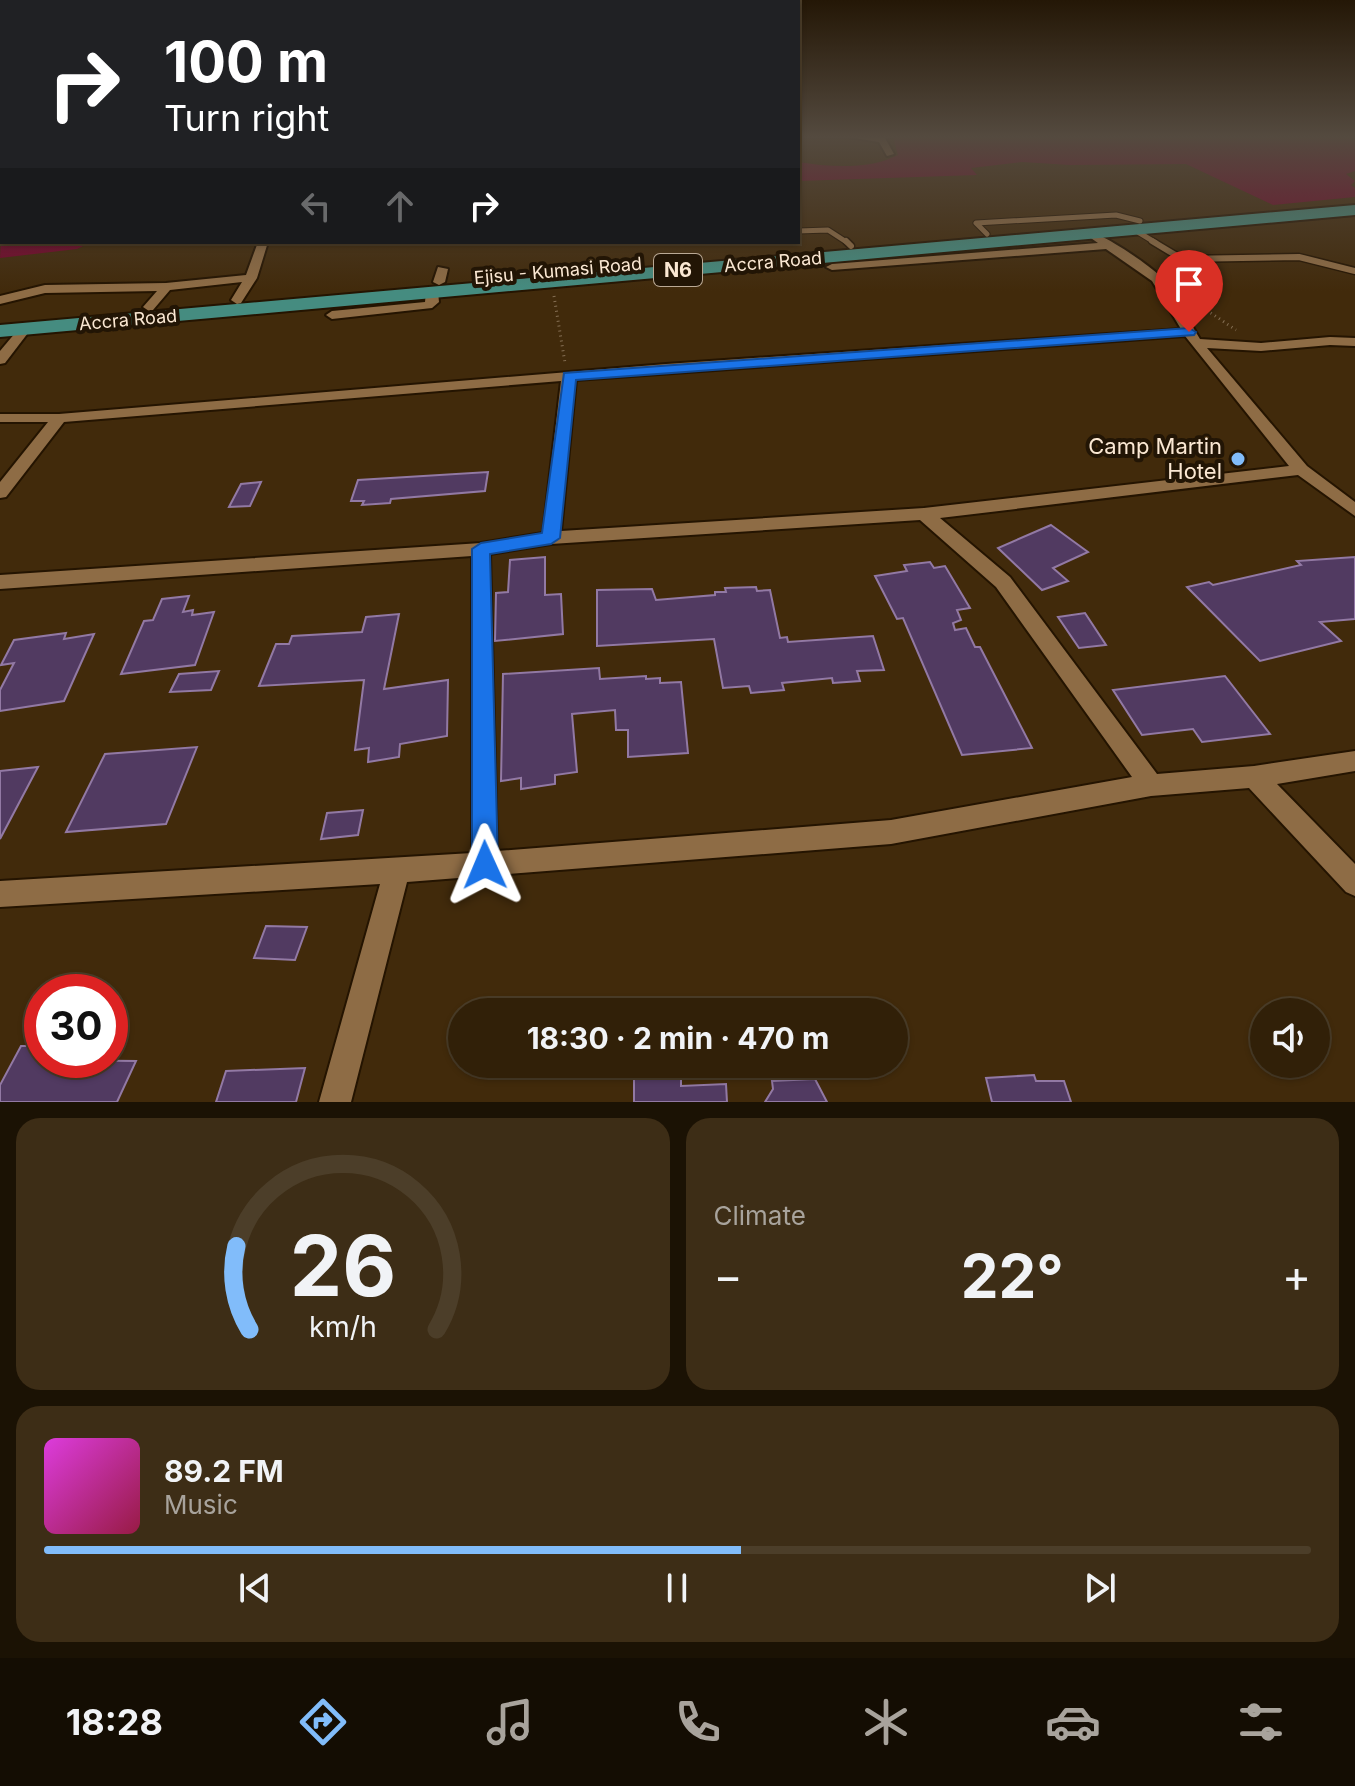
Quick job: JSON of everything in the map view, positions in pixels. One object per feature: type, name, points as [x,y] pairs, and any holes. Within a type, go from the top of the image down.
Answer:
[{"type":"highway","name":"Ejisu - Kumasi Road","points":[[0,319],[987,234],[1136,225],[1355,203]]},
{"type":"highway","name":"Accra Road","points":[[0,331],[437,281],[1092,234],[1136,225],[1355,210]]},
{"type":"street","points":[[1092,234],[1156,279],[1193,338],[1301,470],[1355,510]]},
{"type":"street","points":[[237,300],[251,278],[262,244]]},
{"type":"street","points":[[832,267],[1111,245]]},
{"type":"street","points":[[0,300],[60,288],[166,287],[251,278]]},
{"type":"street","points":[[332,315],[428,305],[433,302],[437,281]]},
{"type":"street","points":[[149,307],[166,287]]},
{"type":"street","points":[[0,360],[25,329]]},
{"type":"street","points":[[0,418],[59,418],[569,376],[1193,338],[1261,347],[1355,342]]},
{"type":"street","points":[[551,538],[569,376]]},
{"type":"street","points":[[0,493],[59,418]]},
{"type":"street","points":[[0,582],[481,549],[551,538],[924,514],[1301,470]]},
{"type":"street","points":[[924,514],[1003,582],[1151,785]]},
{"type":"street","points":[[481,549],[485,865]]},
{"type":"street","points":[[0,894],[485,865],[891,832],[1151,785],[1254,777],[1355,761]]},
{"type":"street","points":[[1254,777],[1355,883]]},
{"type":"street","points":[[335,1102],[397,870]]},
{"type":"lane","points":[[1136,225],[1182,259],[1299,257],[1355,271]]},
{"type":"lane","points":[[800,231],[837,231],[851,246]]},
{"type":"path","points":[[1156,279],[1261,347]]},
{"type":"path","points":[[554,294],[569,376]]},
{"type":"shaded area","points":[[1238,188],[1355,188],[1355,197],[1273,205]]},
{"type":"shaded area","points":[[1,244],[87,244],[77,249],[0,258]]},
{"type":"building","points":[[488,472],[485,491],[391,499],[390,503],[362,505],[364,501],[351,501],[358,480]]},
{"type":"building","points":[[261,482],[250,506],[229,507],[241,484]]},
{"type":"building","points":[[1051,525],[1088,552],[1053,568],[1068,581],[1042,590],[998,548]]},
{"type":"building","points":[[545,557],[545,595],[561,594],[563,634],[495,641],[496,593],[508,592],[510,560]]},
{"type":"building","points":[[1355,557],[1355,619],[1320,622],[1341,641],[1260,661],[1187,587],[1209,582],[1213,585],[1301,565],[1297,561]]},
{"type":"building","points":[[930,562],[934,568],[945,566],[970,608],[957,610],[961,620],[953,623],[955,630],[966,628],[975,647],[980,647],[1032,748],[962,755],[903,618],[897,619],[875,576],[907,571],[904,565]]},
{"type":"building","points":[[756,587],[757,591],[770,590],[780,638],[787,637],[788,642],[873,636],[884,670],[857,671],[860,681],[833,683],[832,678],[782,683],[784,690],[751,693],[749,686],[723,688],[714,639],[597,646],[597,590],[652,589],[656,600],[715,595],[715,592],[726,592],[725,588]]},
{"type":"building","points":[[189,596],[183,612],[193,610],[192,615],[214,612],[195,665],[121,674],[144,621],[153,620],[162,599]]},
{"type":"building","points":[[1085,613],[1106,645],[1079,648],[1058,617]]},
{"type":"building","points":[[399,614],[384,689],[448,680],[447,736],[400,744],[399,757],[368,762],[369,748],[355,750],[364,680],[259,686],[276,644],[289,644],[292,636],[362,632],[366,617]]},
{"type":"building","points":[[66,633],[64,639],[94,634],[64,701],[0,711],[0,690],[14,663],[1,665],[14,640]]},
{"type":"building","points":[[599,668],[600,679],[646,676],[646,679],[660,678],[660,683],[681,682],[688,753],[628,757],[628,730],[616,730],[615,710],[572,714],[577,772],[555,775],[555,784],[521,789],[521,778],[501,781],[503,674]]},
{"type":"building","points":[[219,671],[211,690],[170,692],[179,674]]},
{"type":"building","points":[[1225,676],[1270,734],[1202,742],[1193,729],[1142,735],[1113,690]]},
{"type":"building","points":[[197,747],[166,824],[66,832],[105,754]]},
{"type":"building","points":[[38,767],[0,839],[0,771]]},
{"type":"building","points":[[363,810],[358,835],[321,839],[327,813]]},
{"type":"building","points":[[266,926],[307,927],[295,960],[254,958]]},
{"type":"building","points":[[21,1046],[24,1046],[24,1078],[128,1078],[128,1061],[136,1061],[117,1102],[0,1102],[0,1085]]},
{"type":"building","points":[[305,1068],[296,1102],[216,1102],[226,1071]]},
{"type":"building","points":[[1034,1075],[1036,1081],[1064,1081],[1071,1102],[992,1102],[986,1078]]},
{"type":"building","points":[[634,1078],[681,1078],[681,1086],[726,1084],[727,1102],[634,1102]]},
{"type":"building","points":[[815,1079],[827,1102],[765,1102],[773,1089],[772,1081]]},
{"type":"place","name":"Camp Martin Hotel","points":[[1238,459]]},
{"type":"route","points":[[485,865],[481,549],[551,538],[569,376],[1189,332]]}]
